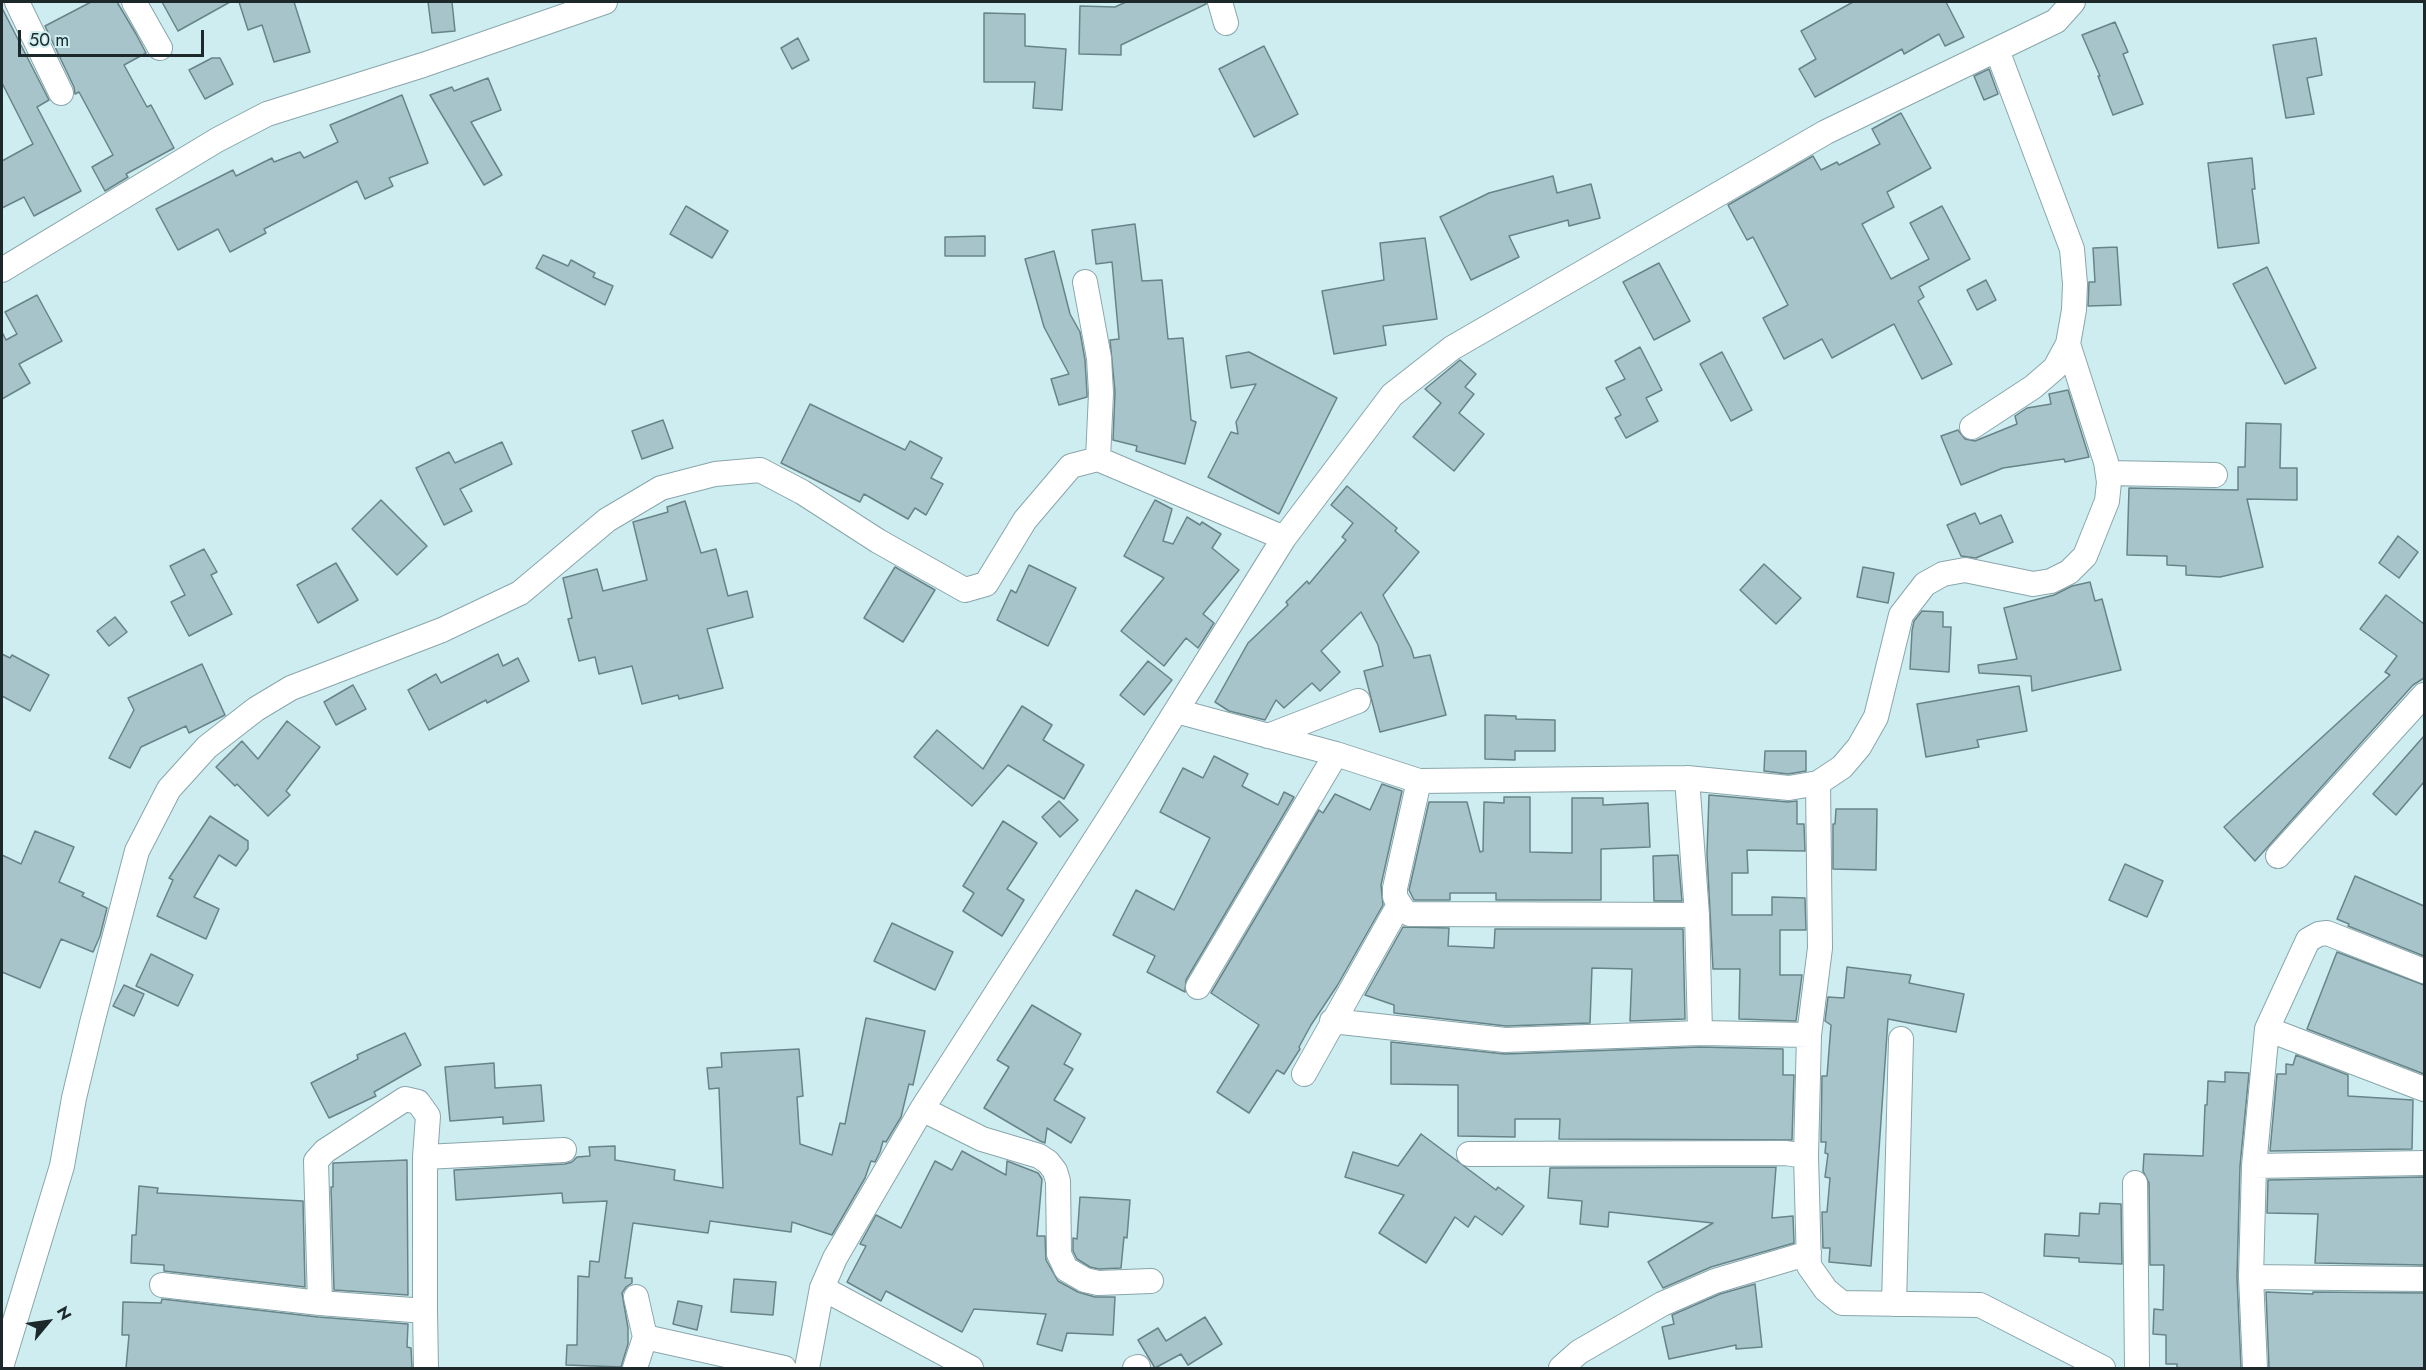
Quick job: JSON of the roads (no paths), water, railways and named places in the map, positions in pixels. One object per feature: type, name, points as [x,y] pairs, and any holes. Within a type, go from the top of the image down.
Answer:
[{"type":"street","points":[[17,2],[62,93]]},
{"type":"street","points":[[134,2],[160,48]]},
{"type":"street","points":[[2,270],[217,140],[267,114],[423,65],[605,2]]},
{"type":"street","points":[[807,1368],[822,1288],[835,1258],[922,1109],[1284,538],[1392,395],[1452,348],[1826,132],[2056,21],[2073,2]]},
{"type":"street","points":[[1972,427],[2033,387],[2055,368],[2068,344],[2074,310],[2075,284],[2072,249],[1997,50]]},
{"type":"street","points":[[1085,282],[1099,358],[1101,393],[1098,459]]},
{"type":"street","points":[[1176,711],[1336,754],[1419,781],[1687,778],[1789,788],[1818,783],[1848,760],[1859,747],[1876,717],[1901,615],[1925,584],[1943,574],[1965,570],[2033,584],[2051,581],[2069,572],[2085,556],[2107,501],[2108,473],[2068,344]]},
{"type":"street","points":[[2,1364],[62,1166],[74,1098],[137,850],[169,789],[207,747],[256,709],[291,688],[442,630],[520,593],[607,520],[661,488],[715,474],[759,470],[802,492],[878,541],[965,590],[986,584],[1025,520],[1071,466],[1098,459],[1284,538]]},
{"type":"street","points":[[2108,473],[2215,475]]},
{"type":"street","points":[[2278,856],[2424,695]]},
{"type":"street","points":[[1268,736],[1358,701]]},
{"type":"street","points":[[1198,987],[1336,754]]},
{"type":"street","points":[[1687,778],[1697,915],[1700,1033]]},
{"type":"street","points":[[1419,781],[1395,888],[1395,897],[1399,905],[1410,914],[1697,915]]},
{"type":"street","points":[[1818,783],[1820,948],[1809,1035],[1806,1156],[1809,1266],[1826,1290],[1842,1303],[1980,1305],[2103,1368]]},
{"type":"street","points":[[1304,1074],[1399,905]]},
{"type":"street","points":[[2255,1368],[2251,1277],[2254,1166],[2267,1029],[2308,940],[2319,934],[2327,933],[2424,971]]},
{"type":"street","points":[[1332,1021],[1505,1040],[1700,1033],[1809,1035]]},
{"type":"street","points":[[2267,1029],[2424,1089]]},
{"type":"street","points":[[1894,1304],[1901,1039]]},
{"type":"street","points":[[320,1303],[316,1161],[325,1151],[405,1098],[418,1102],[428,1116],[425,1157],[426,1368]]},
{"type":"street","points":[[922,1109],[981,1140],[1039,1156],[1048,1161],[1058,1181],[1059,1254],[1066,1269],[1085,1280],[1098,1283],[1151,1281]]},
{"type":"street","points":[[425,1157],[564,1150]]},
{"type":"street","points":[[1469,1154],[1785,1154],[1806,1156]]},
{"type":"street","points":[[2254,1166],[2424,1163]]},
{"type":"street","points":[[2135,1183],[2137,1368]]},
{"type":"street","points":[[1561,1368],[1578,1352],[1662,1304],[1715,1281],[1809,1253]]},
{"type":"street","points":[[2251,1277],[2424,1279]]},
{"type":"street","points":[[162,1285],[320,1303],[425,1311]]},
{"type":"street","points":[[822,1288],[971,1368]]},
{"type":"street","points":[[635,1368],[645,1337],[636,1297]]},
{"type":"street","points":[[645,1337],[784,1368]]}]
